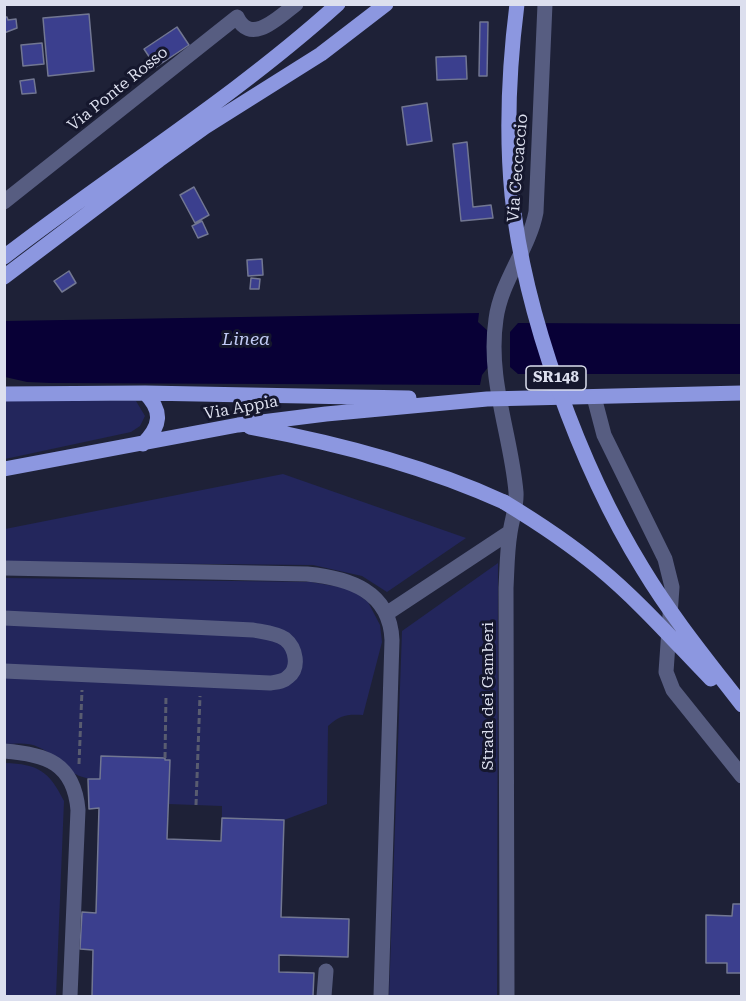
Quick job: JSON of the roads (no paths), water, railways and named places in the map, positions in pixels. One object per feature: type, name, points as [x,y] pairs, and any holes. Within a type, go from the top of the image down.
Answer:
[{"type":"main road","points":[[4,257],[237,85],[304,34],[338,4]]},
{"type":"main road","points":[[4,277],[205,127],[321,54],[386,4]]},
{"type":"main road","name":"SR148","points":[[517,4],[511,90],[512,194],[522,258],[549,357],[579,440],[630,547],[665,603],[741,705]]},
{"type":"main road","points":[[4,387],[42,394]]},
{"type":"main road","points":[[143,444],[155,429],[158,416],[155,403],[145,393]]},
{"type":"main road","name":"Via Appia","points":[[4,394],[145,393],[493,399],[741,393]]},
{"type":"main road","name":"Via Appia","points":[[4,469],[238,425],[326,414],[493,399]]},
{"type":"main road","points":[[238,425],[299,436],[402,463],[452,480],[504,502],[564,540],[601,570],[656,622],[741,710]]},
{"type":"street","name":"Via Ponte Rosso","points":[[4,202],[233,11],[243,27],[252,30],[265,27],[296,4]]},
{"type":"street","name":"Via Ceccaccio","points":[[493,399],[496,380],[494,348],[496,317],[503,293],[529,236],[536,212],[545,4]]},
{"type":"street","points":[[594,397],[604,435],[665,559],[672,587],[666,672],[673,690],[741,777]]},
{"type":"street","name":"Strada dei Gamberi","points":[[493,399],[516,495],[510,532],[506,588],[507,996]]},
{"type":"street","points":[[386,614],[510,532]]},
{"type":"street","points":[[4,568],[278,572],[320,575],[359,586],[374,597],[390,623],[392,640],[381,996]]},
{"type":"street","points":[[4,618],[253,630],[283,638],[295,654],[296,661],[291,676],[278,682],[4,671]]},
{"type":"street","points":[[4,751],[33,754],[51,761],[65,775],[76,793],[78,810],[70,996]]},
{"type":"street","points":[[324,996],[326,971]]},
{"type":"water","name":"Linea","points":[[479,313],[478,322],[488,331],[489,366],[482,375],[480,385],[50,383],[27,382],[5,377],[4,321]]},
{"type":"water","points":[[518,323],[741,324],[741,374],[518,374],[510,367],[510,332]]}]
